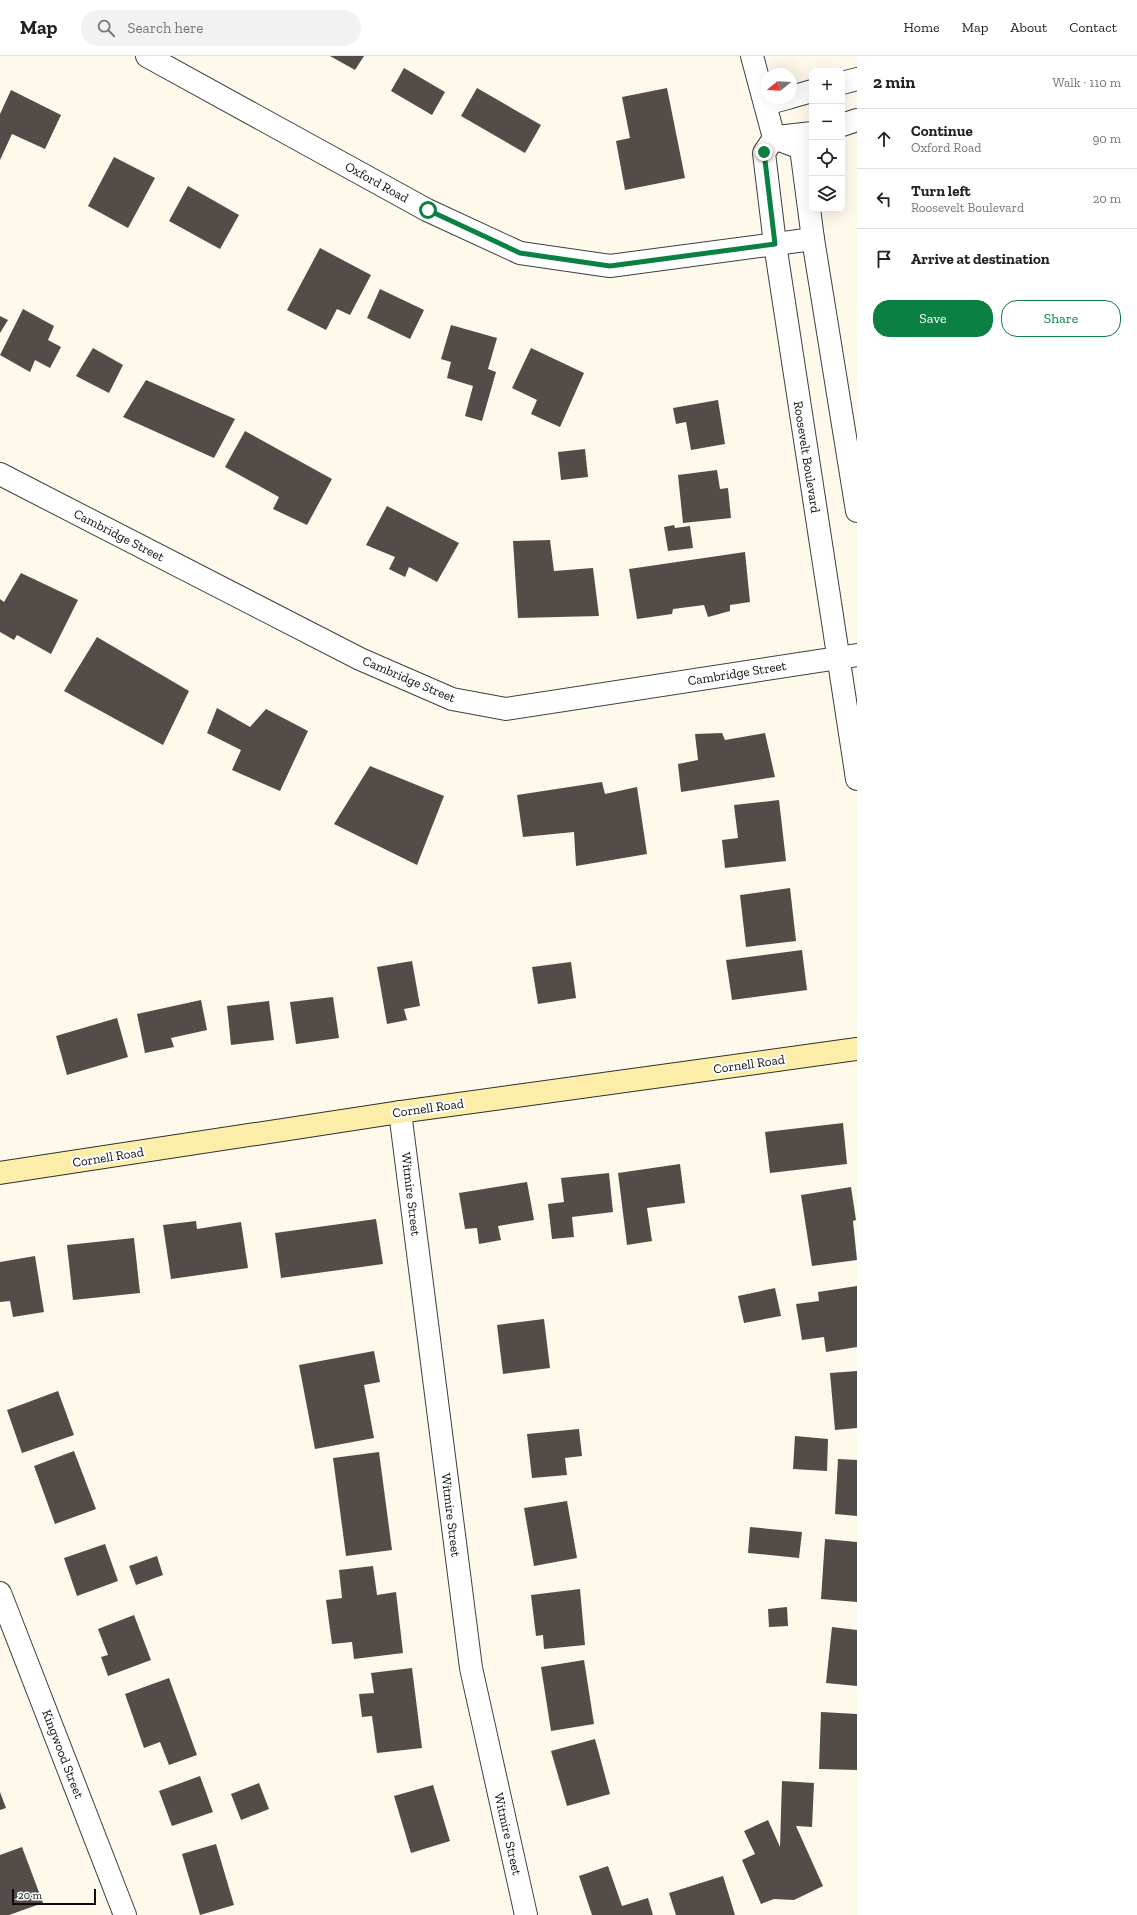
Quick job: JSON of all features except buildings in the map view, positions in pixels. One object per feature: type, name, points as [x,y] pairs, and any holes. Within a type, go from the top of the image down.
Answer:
[{"type":"street","name":"Oxford Road","points":[[147,56],[428,210],[520,253],[610,266],[813,239]]},
{"type":"street","points":[[752,56],[761,89]]},
{"type":"street","points":[[845,82],[857,79]]},
{"type":"street","points":[[797,96],[809,92]]},
{"type":"street","points":[[765,104],[774,138]]},
{"type":"street","points":[[845,124],[857,120]]},
{"type":"street","points":[[774,138],[809,133]]},
{"type":"street","name":"Roosevelt Boulevard","points":[[774,138],[764,152],[775,244],[847,656],[857,779]]},
{"type":"street","points":[[774,138],[801,148],[813,239],[857,511]]},
{"type":"street","name":"Cambridge Street","points":[[0,474],[360,659],[452,700],[506,709],[847,656]]},
{"type":"street","name":"Cornell Road","points":[[0,1173],[400,1112],[857,1049]]},
{"type":"street","name":"Witmire Street","points":[[400,1112],[471,1668],[526,1915]]},
{"type":"street","name":"Kingwood Street","points":[[0,1593],[125,1915]]},
{"type":"route","points":[[428,210],[520,253],[610,266],[775,244],[764,152]]}]
